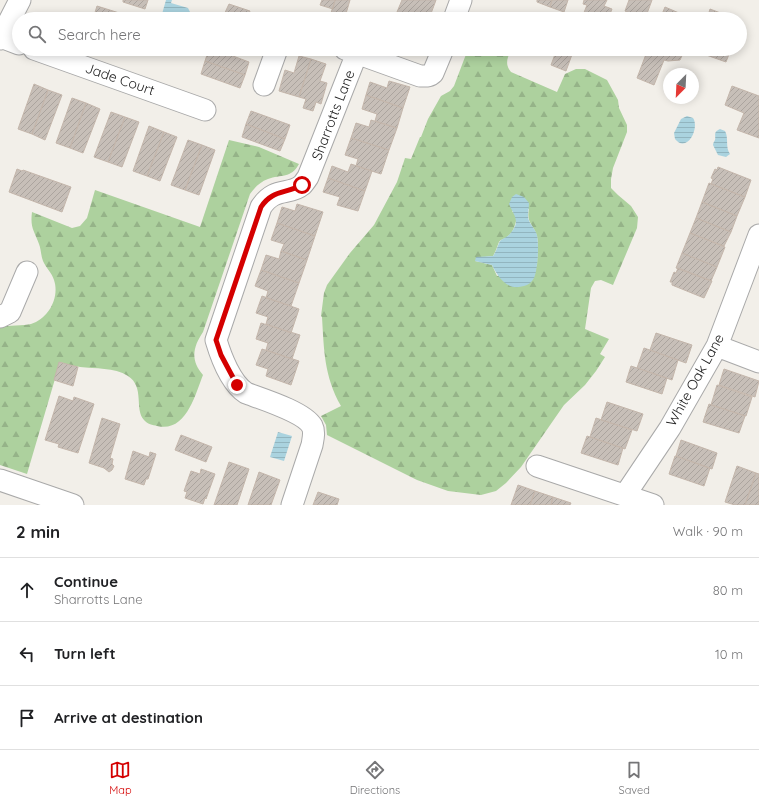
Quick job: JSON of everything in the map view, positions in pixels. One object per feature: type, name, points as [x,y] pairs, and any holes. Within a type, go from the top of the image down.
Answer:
[{"type":"street","points":[[16,12],[20,0]]},
{"type":"street","points":[[457,12],[461,0]]},
{"type":"street","points":[[7,40],[12,25]]},
{"type":"street","name":"Jade Court","points":[[54,56],[205,110]]},
{"type":"street","points":[[264,85],[274,56]]},
{"type":"street","name":"Sharrotts Lane","points":[[292,505],[314,438],[313,428],[304,417],[246,393],[240,389],[221,355],[216,340],[261,207],[266,199],[302,185],[308,177],[349,56]]},
{"type":"street","name":"Sharrotts Lane","points":[[365,56],[420,76],[430,76],[433,73],[440,56]]},
{"type":"street","name":"White Oak Lane","points":[[625,495],[670,428],[717,346],[759,235]]},
{"type":"street","points":[[0,317],[10,312],[27,272]]},
{"type":"street","points":[[717,346],[759,362]]},
{"type":"street","points":[[537,466],[653,505]]},
{"type":"street","points":[[0,480],[73,505]]},
{"type":"green space","points":[[465,56],[509,56],[507,63],[511,72],[557,92],[565,74],[576,69],[585,69],[607,80],[618,100],[619,108],[627,125],[627,132],[613,168],[611,188],[631,206],[638,217],[637,228],[613,285],[601,280],[595,281],[591,288],[585,329],[609,339],[600,354],[605,357],[585,385],[564,405],[521,467],[496,491],[481,495],[448,491],[417,480],[327,435],[326,425],[321,416],[341,406],[331,384],[324,352],[321,316],[324,293],[327,285],[350,253],[374,225],[397,182],[405,158],[411,159],[428,119],[441,96],[450,91],[454,86]],"holes":[[[529,209],[529,221],[537,236],[537,266],[497,276],[492,265],[475,261],[493,256],[499,242],[511,233],[517,217],[512,211]]]},
{"type":"green space","points":[[229,140],[259,147],[299,164],[293,172],[268,179],[256,187],[250,194],[203,332],[195,348],[194,354],[196,364],[203,375],[188,411],[175,424],[167,427],[150,424],[145,421],[141,415],[136,386],[128,376],[117,371],[80,367],[60,362],[27,474],[0,465],[0,327],[28,325],[43,318],[54,301],[55,294],[54,280],[43,261],[40,246],[33,229],[32,212],[72,228],[80,226],[87,218],[95,190],[200,227]]},
{"type":"water","points":[[166,0],[172,0],[171,3],[188,8],[190,12],[163,12]]},
{"type":"water","points":[[687,116],[693,118],[695,122],[694,133],[688,142],[680,143],[675,139],[674,133],[681,119]]},
{"type":"water","points":[[720,129],[725,131],[727,137],[730,154],[726,157],[718,155],[713,145],[716,132]]},
{"type":"water","points":[[516,194],[524,197],[529,203],[528,219],[537,235],[538,245],[534,278],[524,286],[513,287],[501,279],[492,265],[475,261],[476,257],[493,256],[500,241],[508,236],[513,230],[516,220],[509,204],[512,197]]},
{"type":"water","points":[[278,432],[292,436],[284,461],[270,457]]},
{"type":"building","points":[[123,0],[148,0],[145,9],[123,2]]},
{"type":"building","points":[[322,0],[335,0],[333,9],[320,5]]},
{"type":"building","points":[[335,0],[350,0],[346,12],[331,12]]},
{"type":"building","points":[[402,0],[436,0],[432,12],[397,12]]},
{"type":"building","points":[[537,0],[552,0],[550,7],[537,2]]},
{"type":"building","points":[[552,0],[568,0],[564,12],[550,7]]},
{"type":"building","points":[[584,0],[607,0],[604,6],[612,9],[611,12],[584,12],[587,5],[583,4]]},
{"type":"building","points":[[629,0],[652,0],[648,12],[625,11]]},
{"type":"building","points":[[229,4],[250,11],[250,12],[225,12]]},
{"type":"building","points":[[97,6],[116,12],[95,12]]},
{"type":"building","points":[[665,7],[677,12],[663,12]]},
{"type":"building","points":[[710,9],[718,12],[709,12]]},
{"type":"building","points":[[207,56],[233,56],[249,62],[245,75],[205,61]]},
{"type":"building","points":[[299,56],[311,59],[299,97],[279,91],[285,70],[294,73]]},
{"type":"building","points":[[554,56],[571,56],[566,71],[551,65]]},
{"type":"building","points":[[645,56],[682,56],[680,60],[664,60],[654,85],[637,78]]},
{"type":"building","points":[[709,56],[728,56],[726,62]]},
{"type":"building","points":[[311,59],[326,64],[320,81],[327,83],[321,104],[316,102],[313,111],[303,108],[306,99],[299,97]]},
{"type":"building","points":[[205,61],[245,75],[240,88],[201,74]]},
{"type":"building","points":[[389,81],[410,87],[403,108],[366,95],[370,82],[387,88]]},
{"type":"building","points":[[34,84],[48,90],[32,134],[18,129]]},
{"type":"building","points":[[732,86],[759,96],[759,138],[737,130],[744,113],[725,105]]},
{"type":"building","points":[[48,90],[62,95],[45,140],[32,134]]},
{"type":"building","points":[[366,95],[403,108],[397,128],[375,121],[377,114],[362,109]]},
{"type":"building","points":[[72,98],[86,103],[70,148],[56,143]]},
{"type":"building","points":[[86,103],[100,109],[83,153],[70,148]]},
{"type":"building","points":[[251,111],[290,125],[285,139],[246,124]]},
{"type":"building","points":[[111,112],[125,117],[108,162],[94,157]]},
{"type":"building","points":[[125,117],[139,122],[122,167],[108,162]]},
{"type":"building","points":[[371,120],[397,128],[389,150],[351,138],[356,123],[369,127]]},
{"type":"building","points":[[246,124],[285,139],[280,151],[242,137]]},
{"type":"building","points":[[149,126],[164,132],[147,176],[133,171]]},
{"type":"building","points":[[164,132],[177,137],[160,181],[147,176]]},
{"type":"building","points":[[351,138],[389,150],[381,174],[356,166],[358,159],[345,155]]},
{"type":"building","points":[[188,140],[202,145],[185,190],[171,185]]},
{"type":"building","points":[[202,145],[215,150],[199,195],[185,190]]},
{"type":"building","points":[[351,164],[372,171],[365,191],[328,178],[332,166],[348,172]]},
{"type":"building","points":[[718,167],[751,180],[745,197],[711,184],[713,179],[711,178],[715,169],[717,170]]},
{"type":"building","points":[[17,169],[71,187],[62,212],[9,192]]},
{"type":"building","points":[[328,178],[365,191],[358,211],[337,205],[340,197],[323,192]]},
{"type":"building","points":[[709,183],[745,197],[737,216],[702,202]]},
{"type":"building","points":[[702,202],[737,216],[731,232],[696,218]]},
{"type":"building","points":[[297,204],[323,212],[315,236],[277,223],[282,207],[295,211]]},
{"type":"building","points":[[696,218],[731,232],[724,246],[690,233]]},
{"type":"building","points":[[277,223],[315,236],[307,260],[281,251],[284,244],[271,240]]},
{"type":"building","points":[[690,233],[725,247],[717,267],[682,253]]},
{"type":"building","points":[[281,251],[307,260],[299,283],[261,270],[266,255],[279,259]]},
{"type":"building","points":[[682,253],[717,267],[711,281],[676,268]]},
{"type":"building","points":[[678,268],[712,281],[704,298],[672,285],[672,282],[670,282],[674,272],[676,273]]},
{"type":"building","points":[[261,270],[299,283],[291,306],[266,298],[268,291],[255,286]]},
{"type":"building","points":[[262,296],[299,309],[291,333],[266,324],[268,317],[256,313]]},
{"type":"building","points":[[261,323],[300,335],[292,359],[266,350],[268,343],[256,339]]},
{"type":"building","points":[[656,333],[692,345],[686,363],[650,350]]},
{"type":"building","points":[[644,348],[678,360],[672,380],[637,368]]},
{"type":"building","points":[[262,349],[299,361],[291,385],[266,376],[268,369],[256,365]]},
{"type":"building","points":[[59,362],[78,367],[73,386],[54,380]]},
{"type":"building","points":[[631,366],[667,378],[662,394],[626,382]]},
{"type":"building","points":[[724,369],[759,381],[755,397],[719,385]]},
{"type":"building","points":[[717,385],[752,397],[746,416],[711,405]]},
{"type":"building","points":[[59,396],[73,401],[74,397],[94,404],[78,453],[58,447],[59,444],[45,440]]},
{"type":"building","points":[[607,402],[643,414],[637,431],[601,420]]},
{"type":"building","points":[[709,404],[745,416],[739,433],[703,422]]},
{"type":"building","points":[[102,418],[120,424],[110,458],[113,459],[112,464],[114,466],[109,472],[104,468],[89,463]]},
{"type":"building","points":[[596,418],[632,430],[625,449],[590,437]]},
{"type":"building","points":[[181,435],[212,447],[206,462],[175,450]]},
{"type":"building","points":[[587,436],[623,448],[618,465],[581,453]]},
{"type":"building","points":[[681,440],[717,453],[712,469],[676,456]]},
{"type":"building","points":[[133,451],[149,457],[150,452],[156,454],[148,479],[146,479],[144,485],[125,479]]},
{"type":"building","points":[[675,456],[710,468],[704,486],[669,474]]},
{"type":"building","points":[[229,462],[249,469],[237,505],[214,505]]},
{"type":"building","points":[[737,466],[756,473],[745,505],[735,505],[725,502]]},
{"type":"building","points":[[201,469],[215,474],[203,504],[185,498],[187,492],[184,491],[191,471],[200,474]]},
{"type":"building","points":[[259,472],[280,480],[271,505],[248,505]]},
{"type":"building","points":[[756,473],[759,474],[759,505],[745,505]]},
{"type":"building","points":[[518,485],[535,491],[530,505],[511,505]]},
{"type":"building","points":[[535,491],[553,497],[551,505],[530,505]]},
{"type":"building","points":[[318,492],[339,499],[337,505],[313,505]]},
{"type":"building","points":[[553,497],[571,503],[570,505],[551,505]]},
{"type":"route","points":[[237,385],[221,355],[216,340],[261,207],[266,199],[302,185]]}]
